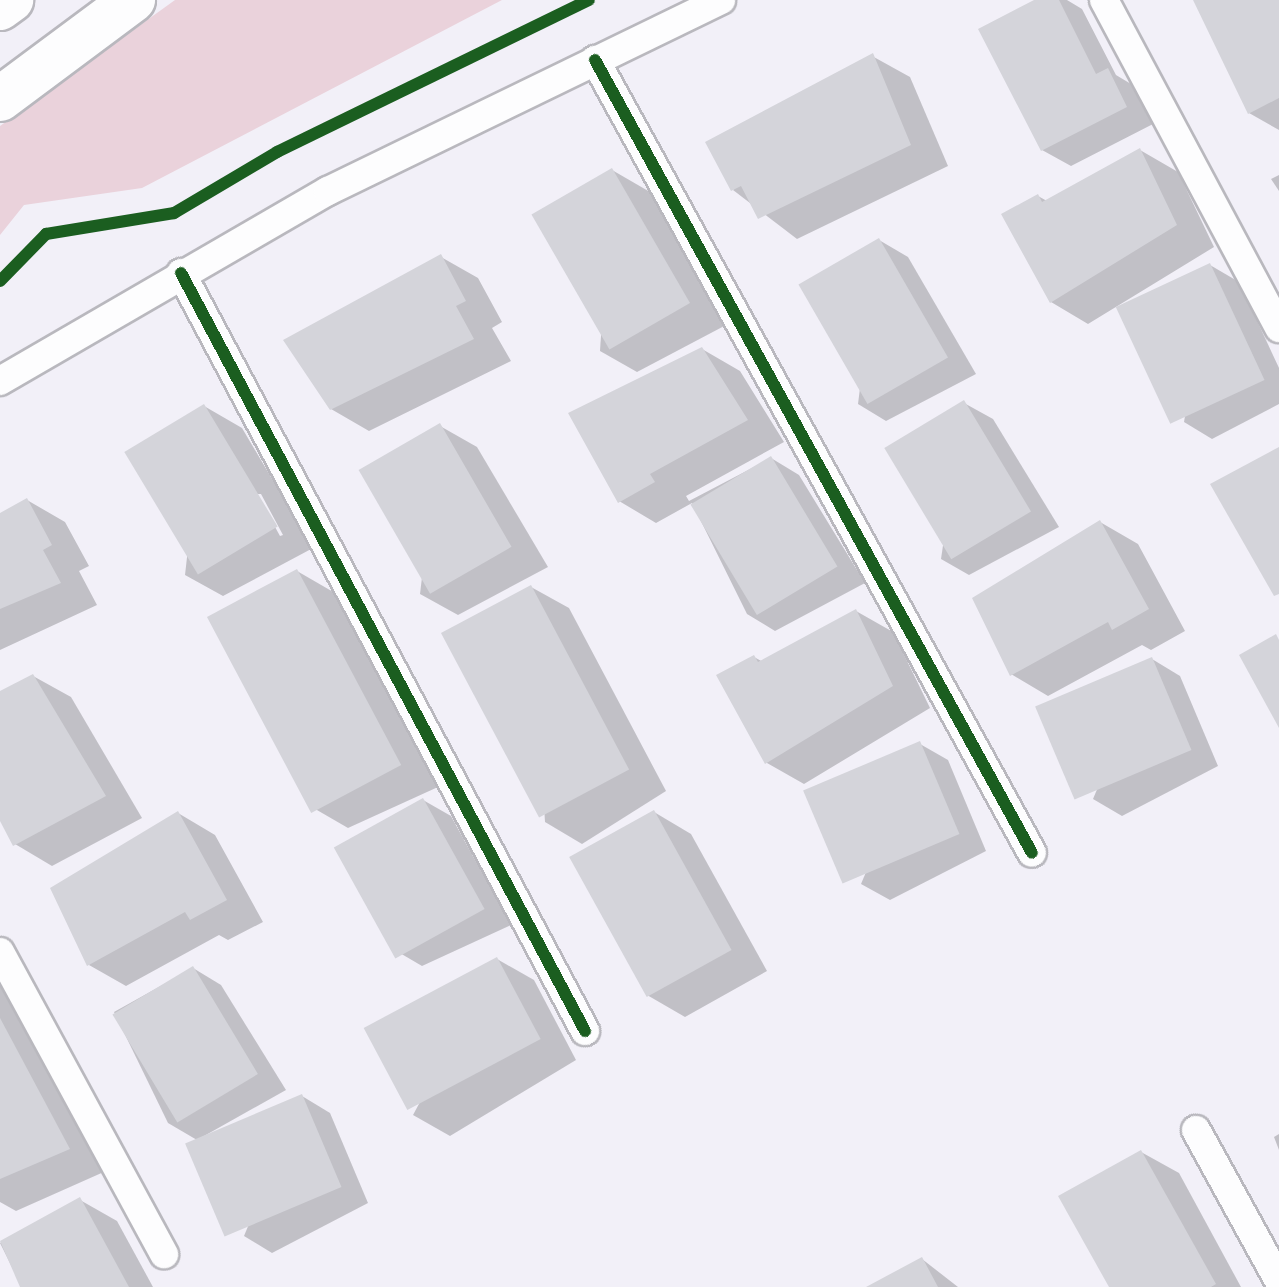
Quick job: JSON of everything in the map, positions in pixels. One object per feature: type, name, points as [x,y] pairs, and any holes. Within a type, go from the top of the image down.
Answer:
[{"type":"main road","points":[[0,8],[11,0]]},
{"type":"main road","points":[[0,99],[133,0]]},
{"type":"street","points":[[0,381],[181,273],[328,191],[721,0]]},
{"type":"street","points":[[1104,0],[1279,328]]},
{"type":"street","points":[[595,60],[1032,853]]},
{"type":"street","points":[[181,273],[585,1031]]},
{"type":"street","points":[[0,952],[164,1254]]},
{"type":"street","points":[[1196,1130],[1279,1281]]},
{"type":"shaded area","points":[[175,0],[502,0],[142,188],[24,205],[0,235],[0,126]]},
{"type":"building","points":[[1034,0],[1059,0],[1096,74],[1108,68],[1127,107],[1041,151],[978,29]]},
{"type":"building","points":[[1193,0],[1279,0],[1279,98],[1248,114]]},
{"type":"building","points":[[873,53],[911,145],[758,219],[741,186],[731,191],[705,142]]},
{"type":"building","points":[[1140,148],[1177,225],[1050,303],[1001,214],[1038,194],[1042,202]]},
{"type":"building","points":[[612,168],[690,303],[609,350],[531,214]]},
{"type":"building","points":[[879,238],[948,358],[867,404],[798,284]]},
{"type":"building","points":[[441,254],[466,301],[456,306],[474,339],[330,410],[283,340]]},
{"type":"building","points":[[1210,263],[1265,380],[1170,424],[1116,307]]},
{"type":"building","points":[[702,347],[748,420],[650,474],[655,482],[618,503],[568,413]]},
{"type":"building","points":[[964,400],[1031,511],[951,559],[884,448]]},
{"type":"building","points":[[204,404],[278,527],[198,574],[124,452]]},
{"type":"building","points":[[440,423],[511,547],[430,594],[359,470]]},
{"type":"building","points":[[1279,447],[1279,594],[1274,596],[1210,484]]},
{"type":"building","points":[[771,456],[837,567],[757,615],[690,504]]},
{"type":"building","points":[[27,498],[52,545],[43,550],[61,583],[0,609],[0,513]]},
{"type":"building","points":[[1100,520],[1149,609],[1112,630],[1108,622],[1010,676],[972,598]]},
{"type":"building","points":[[297,569],[401,765],[311,813],[207,617]]},
{"type":"building","points":[[531,585],[629,770],[539,817],[441,633]]},
{"type":"building","points":[[856,609],[893,686],[765,764],[716,675],[754,655],[758,662]]},
{"type":"building","points":[[1276,634],[1279,640],[1279,728],[1239,655]]},
{"type":"building","points":[[1152,657],[1191,750],[1075,800],[1035,707]]},
{"type":"building","points":[[33,674],[106,796],[13,846],[0,821],[0,691]]},
{"type":"building","points":[[920,741],[959,834],[843,884],[803,791]]},
{"type":"building","points":[[423,798],[485,909],[395,959],[334,847]]},
{"type":"building","points":[[654,810],[732,950],[647,997],[569,857]]},
{"type":"building","points":[[178,811],[227,900],[190,920],[185,912],[87,966],[50,888]]},
{"type":"building","points":[[497,957],[541,1039],[407,1110],[364,1028]]},
{"type":"building","points":[[193,966],[258,1074],[177,1122],[112,1014]]},
{"type":"building","points":[[0,1018],[70,1149],[0,1179]]},
{"type":"building","points":[[302,1094],[341,1187],[225,1237],[185,1144]]},
{"type":"building","points":[[1141,1150],[1216,1284],[1211,1287],[1109,1287],[1058,1196]]},
{"type":"building","points":[[80,1197],[129,1287],[20,1287],[0,1241]]},
{"type":"building","points":[[922,1257],[938,1287],[866,1287]]},
{"type":"cycle path","points":[[0,281],[46,234],[174,213],[277,152],[589,0]]},
{"type":"cycle path","points":[[595,60],[1032,853]]},
{"type":"cycle path","points":[[181,273],[585,1031]]}]
